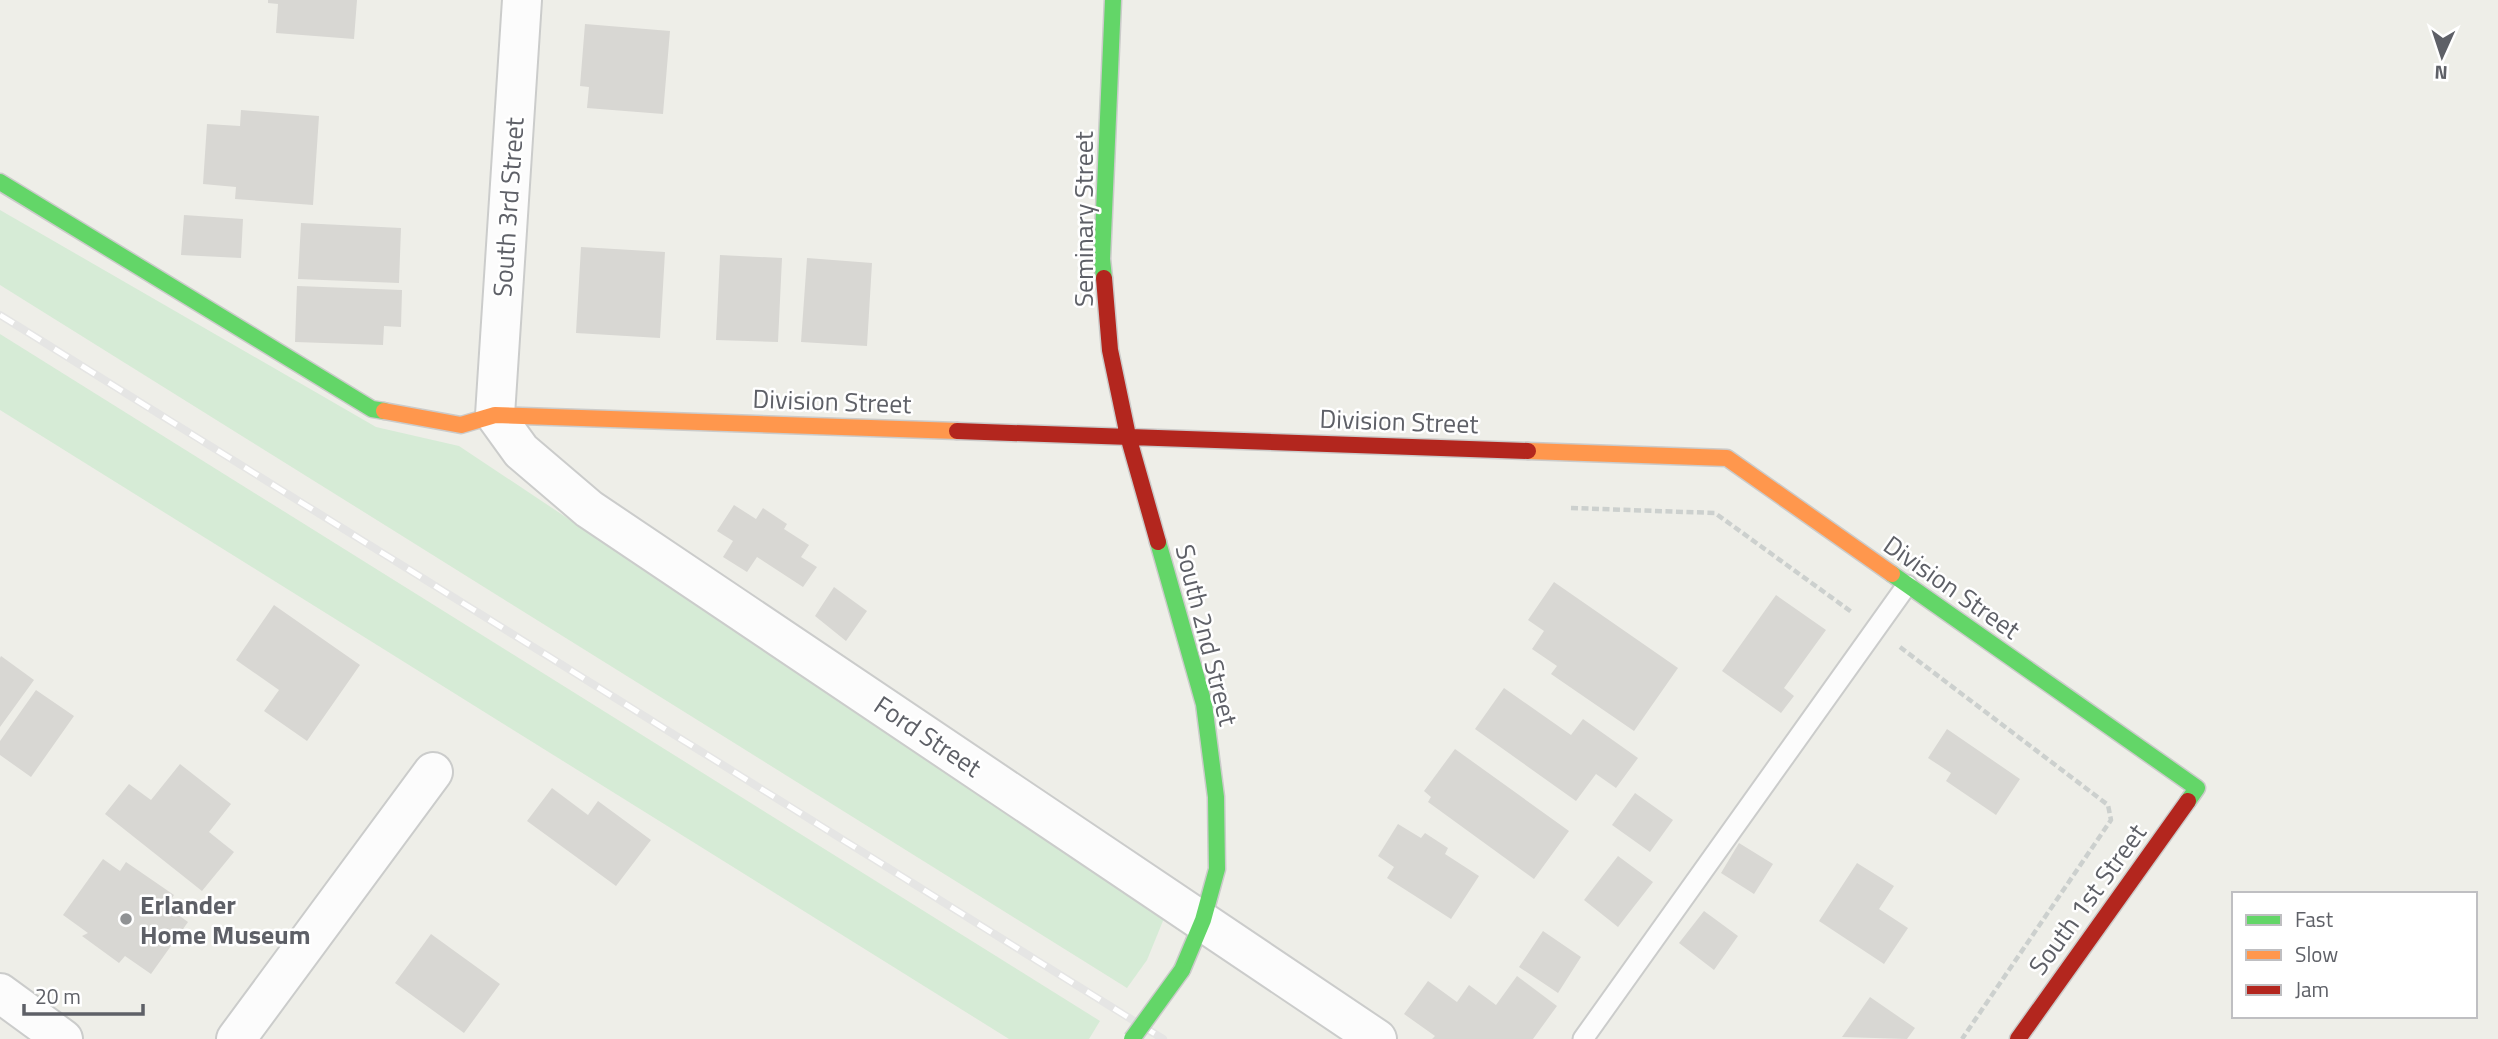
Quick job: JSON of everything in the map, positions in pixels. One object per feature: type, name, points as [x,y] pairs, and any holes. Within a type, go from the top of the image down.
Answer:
[{"type":"street","name":"South 3rd Street","points":[[495,415],[522,0]]},
{"type":"street","name":"Seminary Street","points":[[1113,0],[1102,259],[1110,351],[1128,436]]},
{"type":"street","name":"Division Street","points":[[0,182],[372,409],[461,425],[495,415],[1727,458],[2197,788]]},
{"type":"street","name":"Ford Street","points":[[495,415],[521,451],[589,509],[1377,1039]]},
{"type":"street","name":"South 2nd Street","points":[[1128,436],[1204,704],[1216,797],[1217,869],[1202,920],[1182,970],[1132,1039]]},
{"type":"street","points":[[236,1039],[433,772]]},
{"type":"street","name":"South 1st Street","points":[[2018,1039],[2197,788]]},
{"type":"street","points":[[0,993],[63,1039]]},
{"type":"lane","points":[[1583,1039],[1907,585]]},
{"type":"path","points":[[1572,508],[1715,513],[1875,629],[2108,805],[2111,820],[1962,1039]]},
{"type":"green space","points":[[0,210],[376,427],[459,446],[1165,916],[1147,960],[1127,988],[0,285]]},
{"type":"green space","points":[[0,334],[1100,1021],[1089,1039],[1009,1039],[0,410]]},
{"type":"building","points":[[268,0],[357,0],[354,39],[276,33],[278,4],[268,3]]},
{"type":"building","points":[[585,24],[670,31],[663,114],[587,108],[589,87],[580,86]]},
{"type":"building","points":[[241,110],[319,116],[313,205],[235,199],[236,187],[203,184],[207,124],[240,126]]},
{"type":"building","points":[[184,215],[243,219],[241,258],[181,255]]},
{"type":"building","points":[[301,223],[401,228],[399,283],[298,279]]},
{"type":"building","points":[[581,247],[665,252],[660,338],[576,333]]},
{"type":"building","points":[[720,255],[782,258],[778,342],[716,340]]},
{"type":"building","points":[[807,258],[872,263],[867,346],[801,342]]},
{"type":"building","points":[[297,286],[402,290],[401,327],[384,326],[383,345],[295,342]]},
{"type":"building","points":[[734,505],[756,519],[763,508],[787,524],[784,529],[809,545],[801,557],[817,567],[803,587],[757,557],[747,572],[723,557],[733,541],[717,531]]},
{"type":"building","points":[[1554,582],[1678,668],[1634,731],[1551,674],[1557,666],[1532,649],[1544,631],[1528,620]]},
{"type":"building","points":[[834,587],[867,611],[846,641],[815,616]]},
{"type":"building","points":[[1776,595],[1826,630],[1784,688],[1794,696],[1781,713],[1722,671]]},
{"type":"building","points":[[274,605],[360,665],[307,741],[264,711],[279,690],[236,660]]},
{"type":"building","points":[[1,656],[34,680],[0,727],[0,658]]},
{"type":"building","points":[[1504,688],[1571,735],[1583,719],[1638,758],[1616,788],[1596,774],[1576,801],[1475,729]]},
{"type":"building","points":[[36,690],[74,716],[31,777],[0,755],[0,741]]},
{"type":"building","points":[[1947,729],[2020,779],[1996,815],[1946,781],[1951,773],[1928,758]]},
{"type":"building","points":[[1455,749],[1569,831],[1534,879],[1428,802],[1431,797],[1424,791]]},
{"type":"building","points":[[180,764],[231,804],[209,832],[234,852],[202,891],[105,814],[129,784],[151,800]]},
{"type":"building","points":[[552,788],[588,815],[598,801],[651,840],[616,886],[527,821]]},
{"type":"building","points":[[1635,793],[1673,820],[1650,852],[1612,825]]},
{"type":"building","points":[[1398,824],[1421,838],[1425,833],[1448,848],[1445,854],[1479,876],[1451,919],[1387,878],[1394,867],[1378,856]]},
{"type":"building","points":[[1739,843],[1773,864],[1754,894],[1721,873]]},
{"type":"building","points":[[1618,856],[1653,882],[1618,927],[1584,900]]},
{"type":"building","name":"Erlander Home Museum","points":[[103,859],[120,871],[126,862],[174,895],[166,906],[188,922],[151,974],[125,956],[119,963],[82,936],[88,933],[63,915]]},
{"type":"building","points":[[1857,863],[1894,886],[1879,909],[1908,928],[1884,964],[1819,921]]},
{"type":"building","points":[[1704,911],[1738,936],[1714,970],[1679,943]]},
{"type":"building","points":[[1543,931],[1581,957],[1558,993],[1519,967]]},
{"type":"building","points":[[431,934],[500,984],[464,1033],[395,983]]},
{"type":"building","points":[[1517,976],[1557,1006],[1533,1039],[1432,1039],[1435,1036],[1404,1014],[1428,981],[1457,1002],[1469,985],[1496,1005]]},
{"type":"building","points":[[1870,997],[1915,1028],[1907,1039],[1842,1037]]},
{"type":"railway","points":[[0,315],[1163,1039]]},
{"type":"traffic: fast","points":[[1104,278],[1102,259],[1113,0]]},
{"type":"traffic: fast","points":[[0,182],[372,409],[384,411]]},
{"type":"traffic: fast","points":[[1158,542],[1204,704],[1216,797],[1217,869],[1203,920],[1182,970]]},
{"type":"traffic: fast","points":[[1892,574],[2197,788],[2188,801]]},
{"type":"traffic: fast","points":[[1132,1039],[1182,970]]},
{"type":"traffic: slow","points":[[384,411],[461,425],[495,415],[957,431]]},
{"type":"traffic: slow","points":[[1528,451],[1727,458],[1892,574]]},
{"type":"traffic: jam","points":[[1104,278],[1110,350],[1128,436],[1158,542]]},
{"type":"traffic: jam","points":[[957,431],[1528,451]]},
{"type":"traffic: jam","points":[[2018,1039],[2188,801]]},
{"type":"place","name":"Erlander Home Museum","points":[[126,919]]}]
